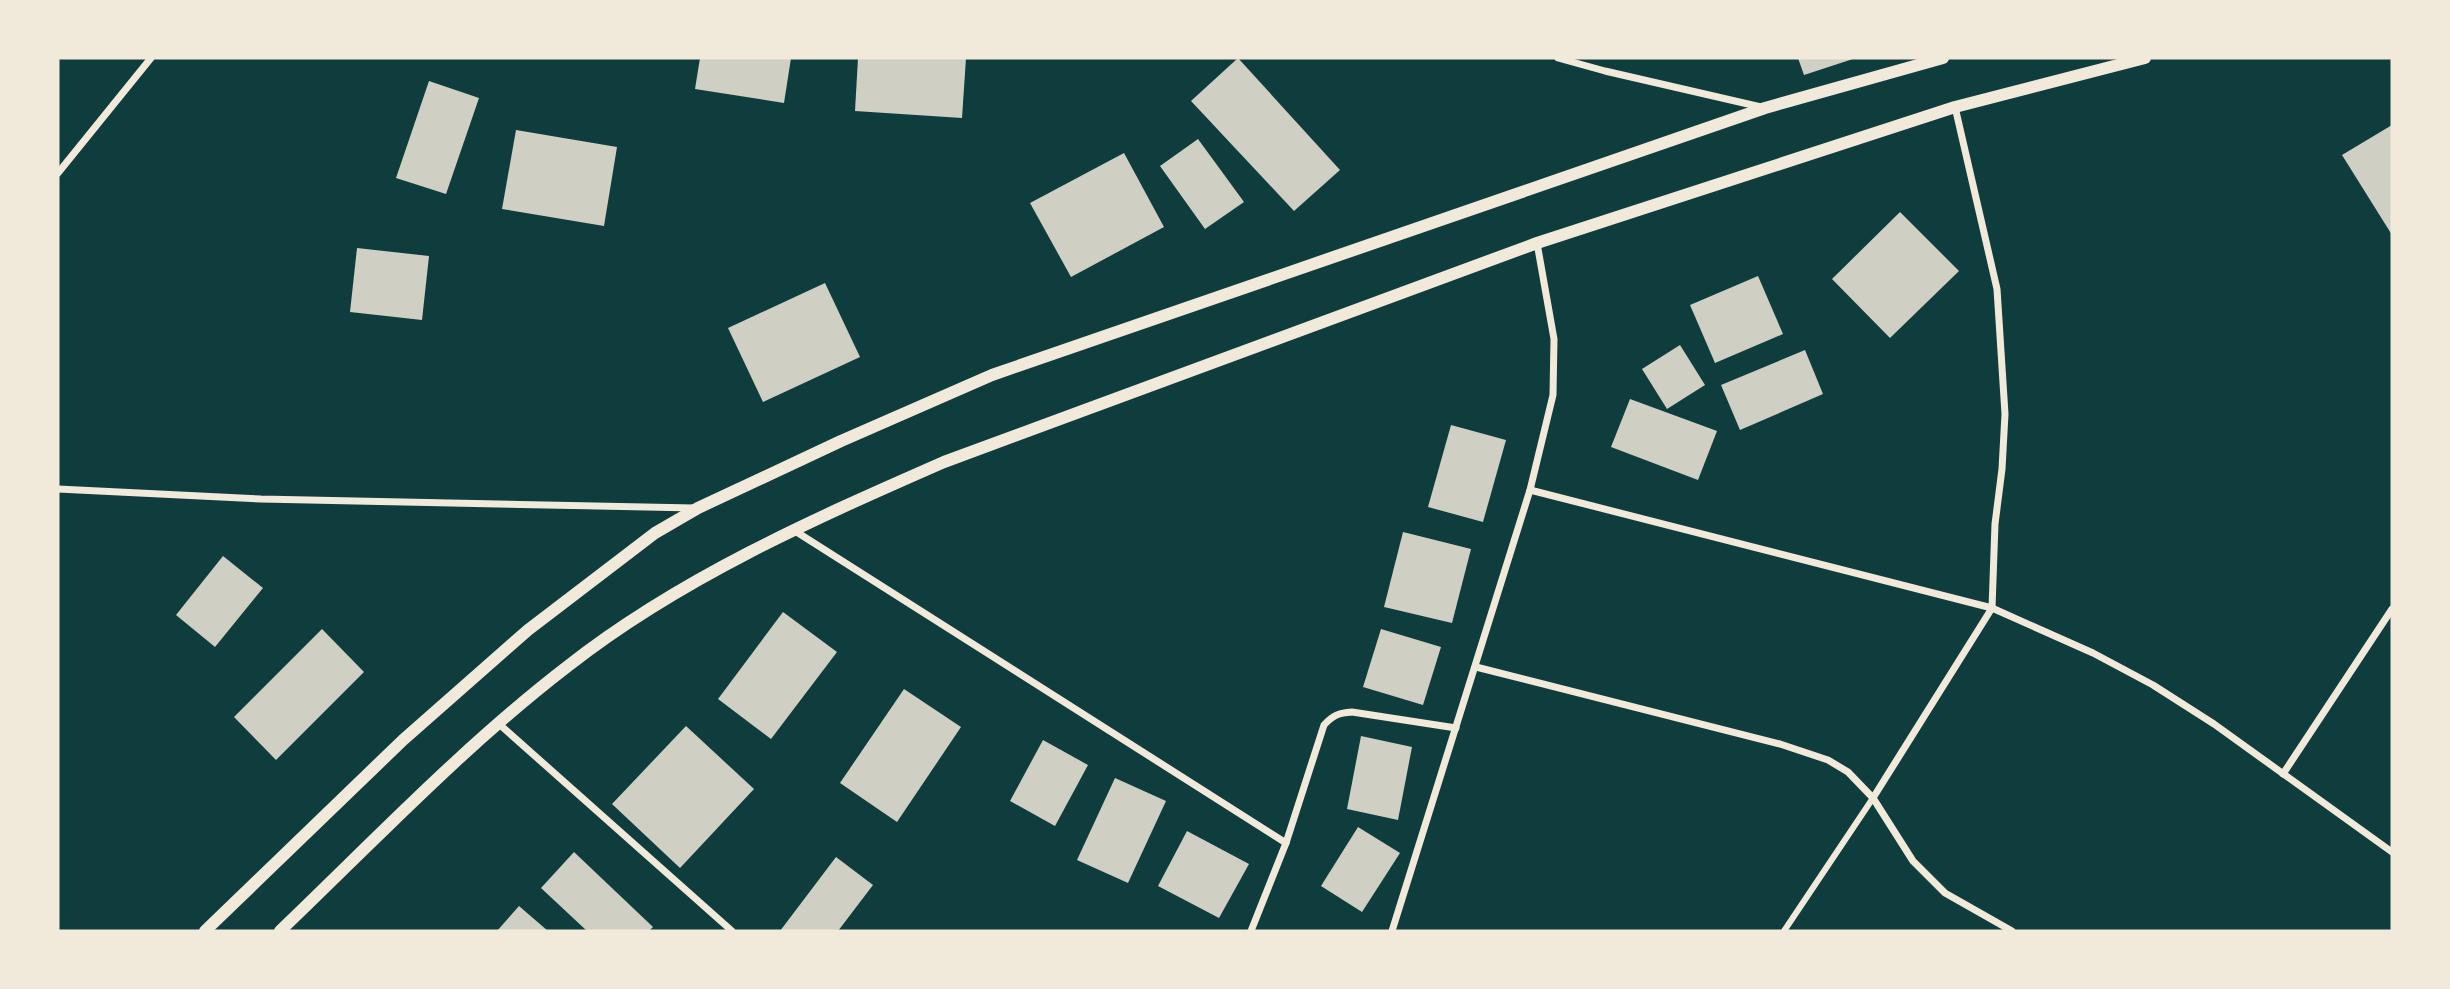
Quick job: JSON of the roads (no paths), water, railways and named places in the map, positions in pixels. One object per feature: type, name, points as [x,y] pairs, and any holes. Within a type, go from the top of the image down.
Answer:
[{"type":"street","points":[[58,173],[151,58]]},
{"type":"street","points":[[1558,58],[1765,108]]},
{"type":"street","points":[[205,931],[403,740],[528,630],[655,533],[698,508],[841,441],[992,375],[1765,108],[1942,58]]},
{"type":"street","points":[[280,931],[499,723],[569,665],[664,599],[737,558],[944,462],[1537,243],[1955,107],[2145,58]]},
{"type":"street","points":[[1784,931],[1873,798],[1992,608],[1995,524],[2005,414],[1997,289],[1955,107]]},
{"type":"street","points":[[1392,931],[1530,490],[1553,394],[1554,338],[1537,243]]},
{"type":"street","points":[[58,489],[261,499],[698,508]]},
{"type":"street","points":[[1530,490],[1992,608],[2093,653],[2153,685],[2214,724],[2392,852]]},
{"type":"street","points":[[795,531],[1286,843]]},
{"type":"street","points":[[2283,774],[2392,610]]},
{"type":"street","points":[[1476,667],[1780,744],[1828,760],[1848,772],[1873,798],[1913,861],[1945,893],[2012,931]]},
{"type":"street","points":[[1251,931],[1286,843],[1324,725],[1331,717],[1337,713],[1352,712],[1457,728]]},
{"type":"street","points":[[499,723],[732,931]]}]
